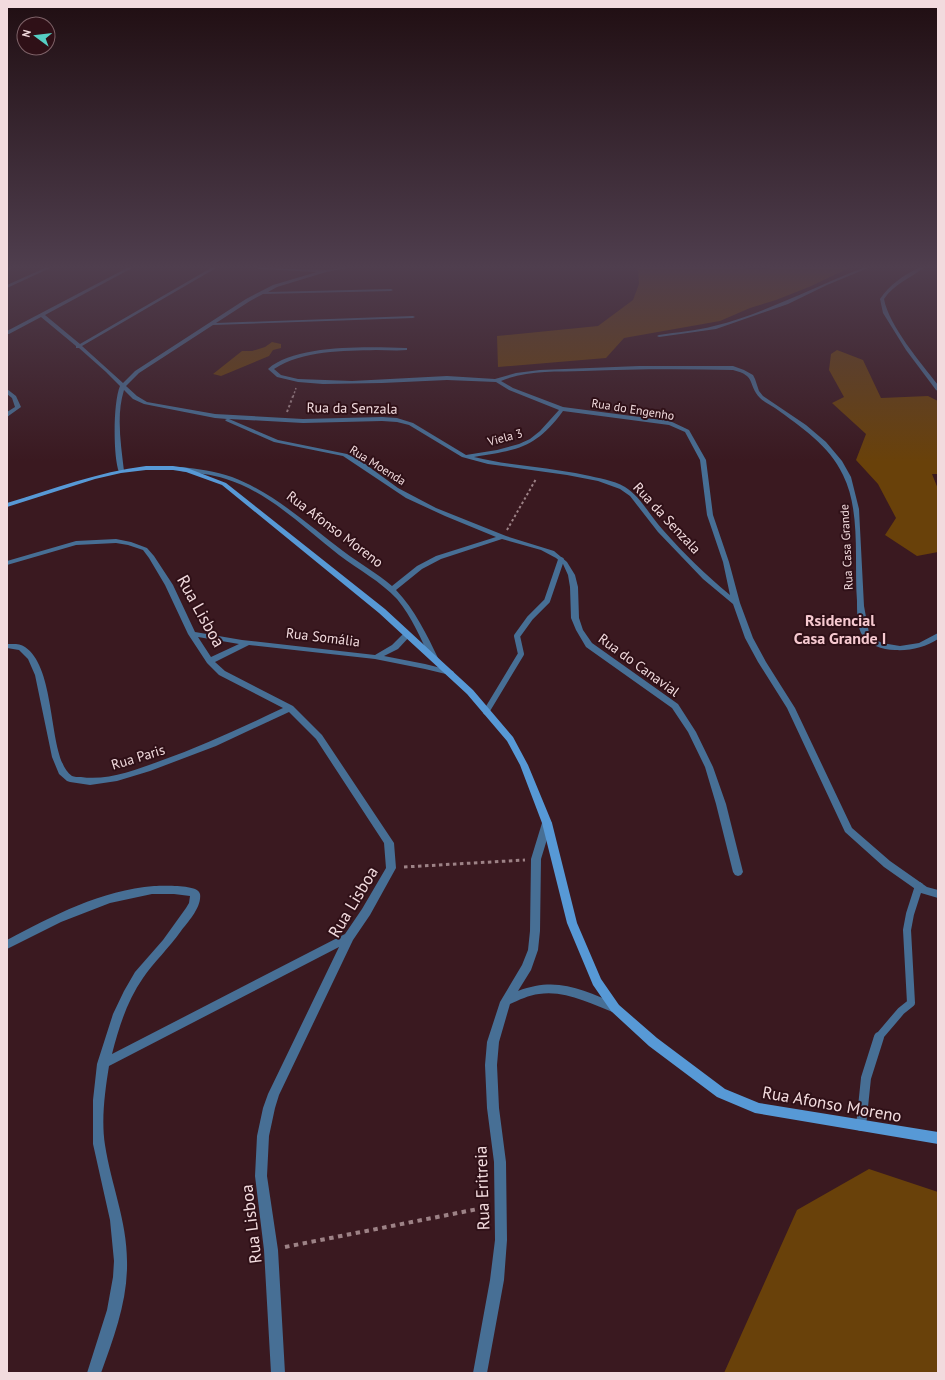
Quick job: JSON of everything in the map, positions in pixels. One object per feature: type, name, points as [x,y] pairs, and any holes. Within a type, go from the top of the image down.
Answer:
[{"type":"main road","name":"Rua Afonso Moreno","points":[[7,505],[93,478],[121,471],[146,468],[181,469],[208,477],[224,484],[332,572],[357,590],[470,692],[510,739],[524,765],[547,824],[572,923],[597,982],[615,1008],[653,1042],[721,1093],[759,1109],[938,1138]]},
{"type":"street","name":"Rua da Senzala","points":[[62,332],[110,372],[123,387],[139,401],[146,403],[215,416],[284,420],[397,420],[411,424],[464,456],[488,462],[567,473],[600,480],[622,488],[632,495],[660,531],[705,578],[736,603]]},
{"type":"street","points":[[78,347],[103,332]]},
{"type":"street","points":[[121,471],[119,448],[119,400],[123,387],[138,372],[150,363],[199,332]]},
{"type":"street","points":[[659,336],[684,332]]},
{"type":"street","points":[[897,332],[938,389]]},
{"type":"street","name":"Rua Casa Grande","points":[[404,349],[374,349],[316,353],[283,360],[271,368],[272,372],[276,376],[299,381],[341,382],[449,378],[497,381],[506,377],[531,372],[572,370],[733,368],[748,373],[754,381],[756,391],[764,399],[814,434],[832,450],[843,467],[854,494],[858,523],[859,584],[864,632],[871,641],[877,644],[897,648],[912,648],[932,640],[938,635]]},
{"type":"street","name":"Rua do Engenho","points":[[497,381],[511,389],[562,409],[670,423],[687,431],[703,460],[710,515],[726,562],[736,603]]},
{"type":"street","points":[[7,392],[14,397],[18,406],[7,415]]},
{"type":"street","name":"Viela 3","points":[[464,456],[523,445],[538,438],[562,409]]},
{"type":"street","name":"Rua Moenda","points":[[215,416],[236,422],[254,432],[276,441],[345,455],[396,489],[436,509],[503,538]]},
{"type":"street","name":"Rua Afonso Moreno","points":[[181,469],[208,472],[233,478],[263,493],[392,590],[409,610],[436,661]]},
{"type":"street","points":[[392,590],[429,562],[450,553],[503,538]]},
{"type":"street","name":"Rua do Canavial","points":[[503,538],[544,548],[555,553],[570,571],[575,585],[574,613],[581,635],[589,646],[675,706],[692,732],[709,768],[721,804],[738,872]]},
{"type":"street","name":"Rua Lisboa","points":[[7,563],[76,543],[116,541],[129,543],[144,548],[152,557],[169,585],[192,634],[210,662],[222,673],[290,708],[319,737],[390,843],[391,868],[366,912],[349,937],[274,1094],[269,1108],[263,1136],[261,1176],[271,1250],[278,1373]]},
{"type":"street","points":[[736,603],[749,638],[762,662],[791,708],[848,830],[887,864],[924,890],[938,894]]},
{"type":"street","name":"Rua Somália","points":[[192,634],[248,643],[296,647],[376,657],[422,665],[450,673]]},
{"type":"street","points":[[376,657],[395,647],[407,635]]},
{"type":"street","points":[[210,662],[248,643]]},
{"type":"street","name":"Rua Paris","points":[[7,646],[22,648],[31,656],[41,682],[52,738],[61,770],[68,779],[84,782],[126,777],[184,756],[290,708]]},
{"type":"street","points":[[505,1002],[527,967],[533,950],[535,931],[536,860],[547,824]]},
{"type":"street","points":[[7,945],[80,909],[110,899],[148,891],[171,890],[194,892],[196,898],[190,911],[139,976],[122,1006],[113,1028],[103,1064],[98,1128],[99,1144],[120,1246],[121,1270],[109,1328],[94,1373]]},
{"type":"street","points":[[103,1064],[349,937]]},
{"type":"street","points":[[505,1002],[526,992],[542,988],[562,990],[615,1008]]},
{"type":"street","name":"Rua Eritreia","points":[[480,1373],[497,1280],[501,1240],[500,1162],[493,1108],[491,1065],[493,1042],[505,1002]]},
{"type":"lane","points":[[486,712],[521,654],[517,636],[530,618],[547,601],[561,560]]},
{"type":"lane","points":[[861,1126],[866,1078],[878,1038],[901,1011],[911,1003],[907,930],[910,914],[919,886]]},
{"type":"path","points":[[284,420],[299,381]]},
{"type":"path","points":[[503,538],[542,470]]},
{"type":"path","points":[[391,868],[536,860]]},
{"type":"path","points":[[271,1250],[500,1204]]},
{"type":"shaded area","points":[[533,332],[656,332],[624,338],[606,358],[498,367],[497,336]]},
{"type":"shaded area","points":[[272,342],[281,344],[281,348],[273,350],[269,356],[221,376],[213,374],[242,351],[252,351],[265,347]]},
{"type":"shaded area","points":[[837,350],[863,360],[881,398],[928,396],[938,401],[938,474],[932,474],[938,489],[938,552],[917,556],[885,535],[896,518],[878,484],[856,460],[866,434],[832,403],[844,397],[829,370],[831,354]]},
{"type":"shaded area","points":[[869,1169],[938,1192],[938,1373],[724,1373],[797,1210]]},
{"type":"district","name":"Rsidencial Casa Grande I","points":[[840,629]]}]
